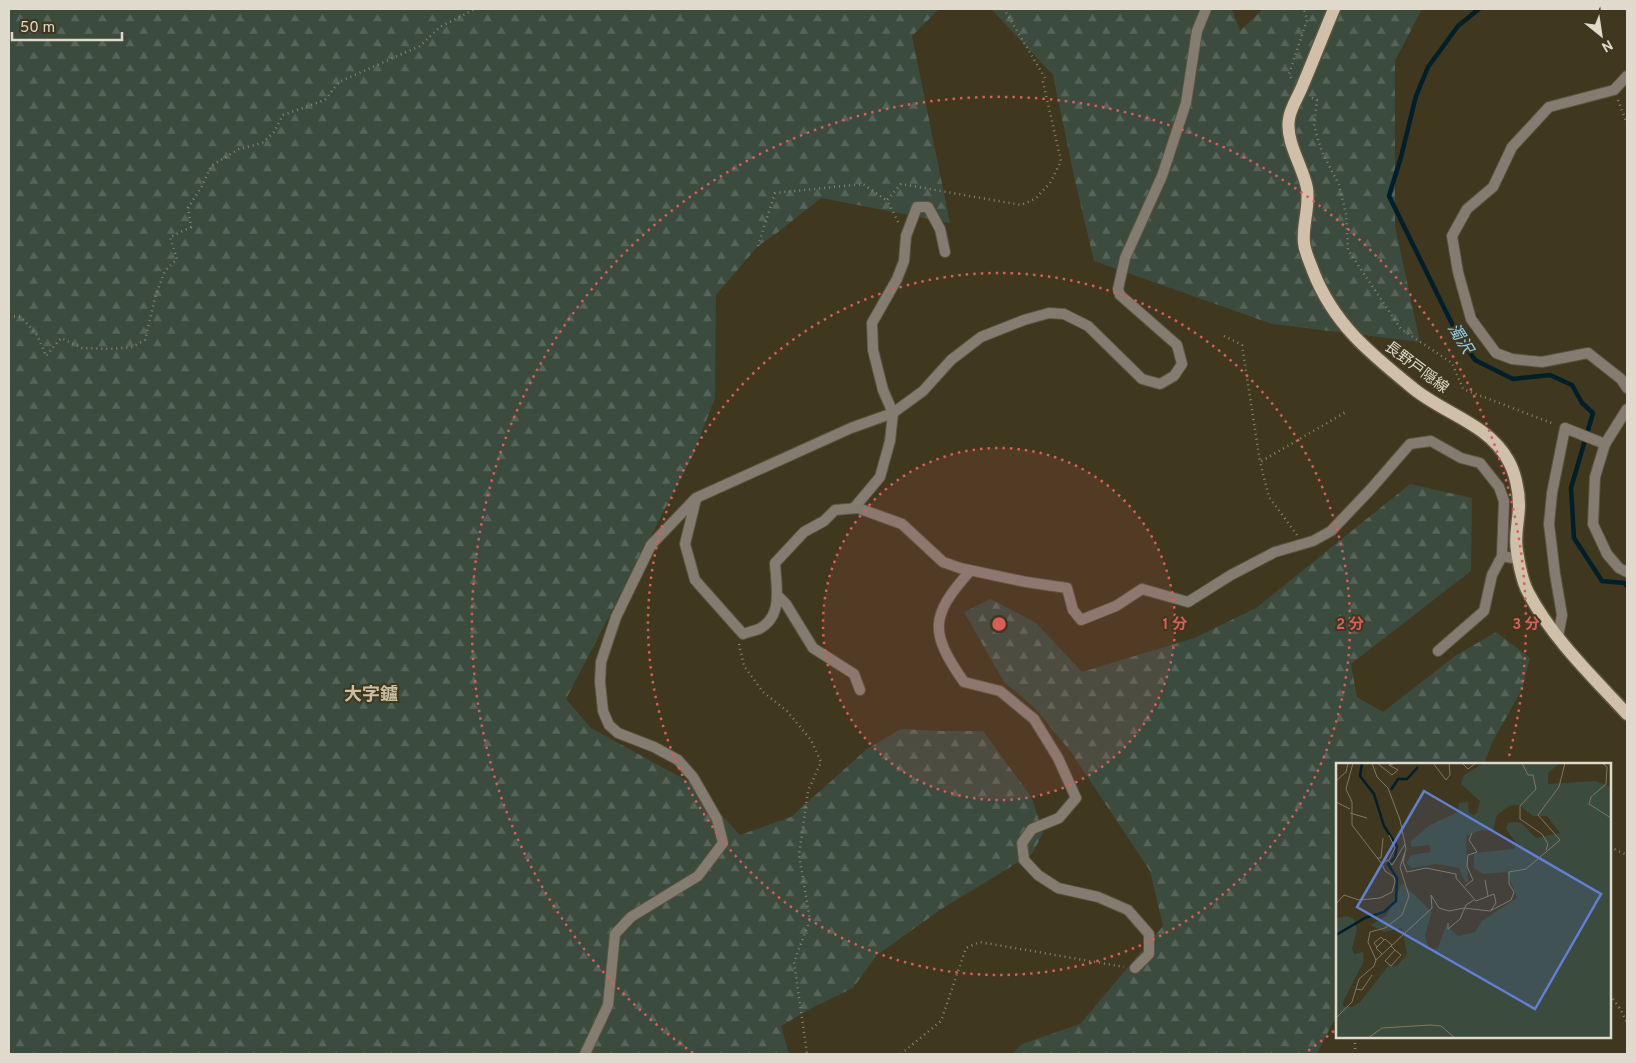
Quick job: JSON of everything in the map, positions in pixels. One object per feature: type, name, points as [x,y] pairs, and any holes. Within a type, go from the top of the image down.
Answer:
[{"type":"main road","name":"長野戸隠線","points":[[1334,9],[1289,119],[1292,145],[1304,175],[1308,197],[1304,242],[1307,256],[1318,283],[1335,314],[1358,342],[1419,393],[1466,421],[1498,444],[1510,462],[1517,485],[1519,505],[1515,533],[1518,559],[1527,590],[1544,620],[1627,714]]},
{"type":"street","points":[[585,1054],[608,1005],[615,934],[631,917],[698,876],[723,844],[717,818],[693,777],[678,760],[618,734],[609,725],[604,711],[600,682],[601,662],[616,617],[651,546],[696,498],[850,428],[893,413],[924,391],[951,360],[981,337],[1024,320],[1049,313],[1064,314],[1088,326],[1142,379],[1160,384],[1174,376],[1182,364],[1177,345],[1120,296],[1118,289],[1125,258],[1162,176],[1186,103],[1197,31],[1206,9]]},
{"type":"street","points":[[1627,76],[1614,90],[1549,107],[1512,147],[1494,187],[1467,209],[1452,236],[1458,272],[1471,319],[1487,343],[1496,352],[1512,359],[1542,362],[1588,353],[1621,379],[1627,388]]},
{"type":"street","points":[[854,508],[880,477],[890,442],[893,413],[883,390],[873,350],[872,323],[897,279],[904,261],[906,236],[918,207],[928,208],[940,229],[945,252]]},
{"type":"street","points":[[1627,409],[1600,442],[1595,477],[1593,524],[1607,554],[1619,568],[1627,572]]},
{"type":"street","points":[[1558,636],[1562,616],[1549,524],[1552,492],[1565,428],[1600,442]]},
{"type":"street","points":[[696,498],[685,544],[695,580],[743,634],[760,629],[773,617],[778,602],[774,563],[804,532],[824,520],[835,510],[854,508],[902,524],[943,562],[970,570],[1067,588],[1073,610],[1081,620],[1116,606],[1142,589],[1188,602],[1231,575],[1275,552],[1313,541],[1330,531],[1370,490],[1410,444],[1431,441],[1461,458],[1480,463],[1499,487],[1504,501],[1502,556],[1492,575],[1484,611],[1438,651]]},
{"type":"street","points":[[1502,556],[1518,559]]},
{"type":"street","points":[[970,570],[953,589],[944,602],[939,614],[938,626],[942,643],[964,682],[1000,691],[1034,718],[1058,758],[1076,798],[1059,818],[1032,829],[1022,843],[1024,860],[1038,875],[1058,888],[1098,897],[1128,910],[1149,934],[1149,954],[1135,968]]},
{"type":"street","points":[[777,595],[786,604],[813,648],[854,674],[860,690]]},
{"type":"path","points":[[9,316],[21,316],[37,335],[46,356],[61,338],[82,348],[110,349],[132,347],[145,340],[156,294],[165,271],[176,259],[170,237],[191,227],[188,208],[202,186],[211,166],[239,149],[262,143],[274,132],[283,115],[325,100],[339,82],[420,46],[440,27],[475,9]]},
{"type":"path","points":[[887,200],[901,184],[1021,205],[1035,199],[1050,183],[1061,161],[1043,82],[1045,78],[1004,9]]},
{"type":"path","points":[[1304,9],[1307,20],[1289,74],[1300,92],[1317,100],[1314,126],[1322,152],[1339,186],[1346,214],[1348,250],[1401,330],[1452,364],[1464,390],[1565,428]]},
{"type":"path","points":[[1614,90],[1627,124]]},
{"type":"path","points":[[758,246],[775,192],[863,184],[887,200],[906,236]]},
{"type":"path","points":[[1224,336],[1242,345],[1260,462],[1269,497],[1304,544]]},
{"type":"path","points":[[1260,462],[1346,412]]},
{"type":"path","points":[[735,625],[744,666],[763,692],[787,711],[811,740],[821,762],[808,791],[799,855],[810,920],[794,962],[807,1054]]},
{"type":"path","points":[[1611,847],[1627,855]]},
{"type":"path","points":[[901,1054],[941,1021],[966,948],[980,942],[1135,968]]},
{"type":"path","points":[[1611,996],[1621,1010],[1627,1023]]},
{"type":"path","points":[[1355,1038],[1355,1054]]},
{"type":"green space","points":[[9,9],[939,9],[912,36],[950,223],[821,198],[758,246],[716,295],[715,398],[692,457],[566,699],[591,728],[693,784],[740,835],[791,817],[867,749],[901,729],[983,731],[1032,798],[1043,833],[1032,854],[943,908],[877,955],[853,988],[781,1026],[789,1054],[9,1054]]},
{"type":"green space","points":[[991,9],[1232,9],[1240,31],[1263,9],[1422,9],[1395,61],[1395,226],[1420,342],[1272,324],[1094,261],[1053,75]]},
{"type":"green space","points":[[1410,484],[1472,498],[1471,571],[1351,664],[1357,697],[1383,712],[1455,656],[1496,632],[1530,658],[1522,689],[1492,743],[1484,763],[1336,763],[1336,1020],[1332,1024],[1317,1054],[1012,1054],[1022,1044],[1080,1024],[1163,926],[1150,871],[1071,752],[1035,708],[1004,682],[964,612],[991,599],[1036,623],[1082,672],[1194,638],[1256,608]]},
{"type":"waterway","name":"濁沢","points":[[1479,9],[1458,26],[1428,67],[1416,96],[1389,196],[1457,334],[1475,360],[1513,379],[1550,375],[1572,385],[1582,403],[1593,413],[1571,488],[1574,538],[1602,581],[1624,583],[1627,586]]},
{"type":"district","name":"大字鑪","points":[[371,694]]}]
